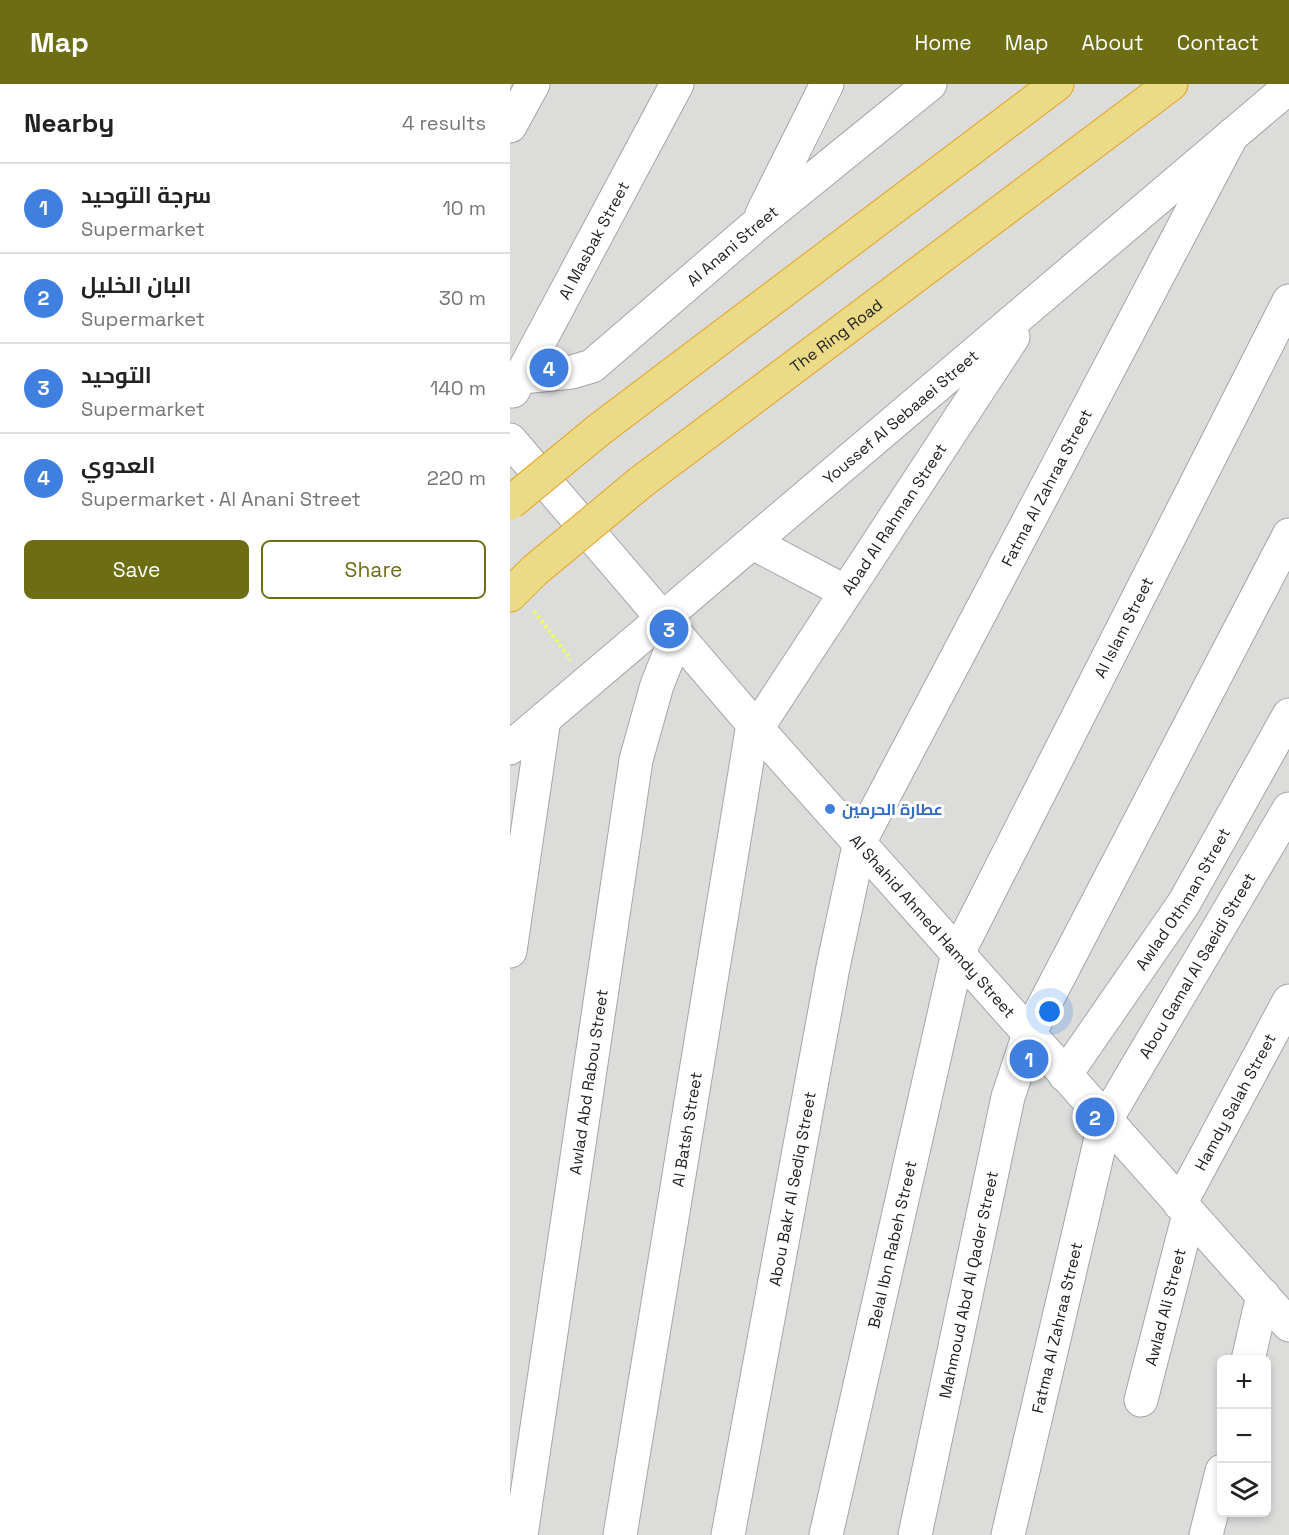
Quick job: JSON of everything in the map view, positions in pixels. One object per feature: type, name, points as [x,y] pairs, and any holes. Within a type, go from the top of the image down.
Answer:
[{"type":"highway","points":[[510,503],[600,429],[1057,84]]},
{"type":"highway","name":"The Ring Road","points":[[521,585],[641,482],[1171,84]]},
{"type":"street","points":[[510,126],[532,84]]},
{"type":"street","name":"Al Masbak Street","points":[[516,386],[677,84]]},
{"type":"street","points":[[756,225],[827,84]]},
{"type":"street","name":"Al Anani Street","points":[[516,386],[592,366],[756,225],[930,84]]},
{"type":"street","name":"Youssef Al Sebaaei Street","points":[[510,748],[544,719],[670,626],[753,543],[1289,87]]},
{"type":"street","name":"Fatma Al Zahraa Street","points":[[860,842],[1232,135]]},
{"type":"street","name":"Al Islam Street","points":[[958,953],[1289,302]]},
{"type":"street","name":"Abad Al Rahman Street","points":[[755,726],[846,592],[1032,307]]},
{"type":"street","name":"Al Shahid Ahmed Hamdy Street","points":[[510,440],[755,726],[1289,1325]]},
{"type":"street","points":[[1029,1034],[1289,535]]},
{"type":"street","points":[[753,543],[846,592]]},
{"type":"street","name":"Awlad Abd Rabou Street","points":[[521,1535],[636,760],[657,685],[670,626]]},
{"type":"street","name":"Awlad Othman Street","points":[[1065,1075],[1184,903],[1289,715]]},
{"type":"street","points":[[510,951],[544,719]]},
{"type":"street","name":"Al Batsh Street","points":[[620,1535],[755,726]]},
{"type":"street","name":"Abou Gamal Al Saeidi Street","points":[[1105,1121],[1289,809]]},
{"type":"street","name":"Abou Bakr Al Sediq Street","points":[[728,1535],[833,967],[860,842]]},
{"type":"street","name":"Belal Ibn Rabeh Street","points":[[826,1535],[958,953]]},
{"type":"street","name":"Hamdy Salah Street","points":[[1184,1209],[1289,1001]]},
{"type":"street","name":"Mahmoud Abd Al Qader Street","points":[[915,1535],[1008,1097],[1029,1034]]},
{"type":"street","name":"Fatma Al Zahraa Street","points":[[1008,1535],[1105,1121]]},
{"type":"street","name":"Awlad Ali Street","points":[[1141,1400],[1184,1209]]},
{"type":"street","points":[[1249,1355],[1263,1295]]},
{"type":"street","points":[[1206,1535],[1217,1488]]},
{"type":"path","points":[[521,585],[562,649]]},
{"type":"shaded area","points":[[510,84],[1289,84],[1289,1535],[510,1535]]},
{"type":"place","name":"العدوي","points":[[549,368]]},
{"type":"place","name":"التوحيد","points":[[669,629]]},
{"type":"place","name":"عطارة الحرمين","points":[[830,809]]},
{"type":"place","name":"سرجة التوحيد","points":[[1029,1059]]},
{"type":"place","name":"البان الخليل","points":[[1095,1117]]}]
